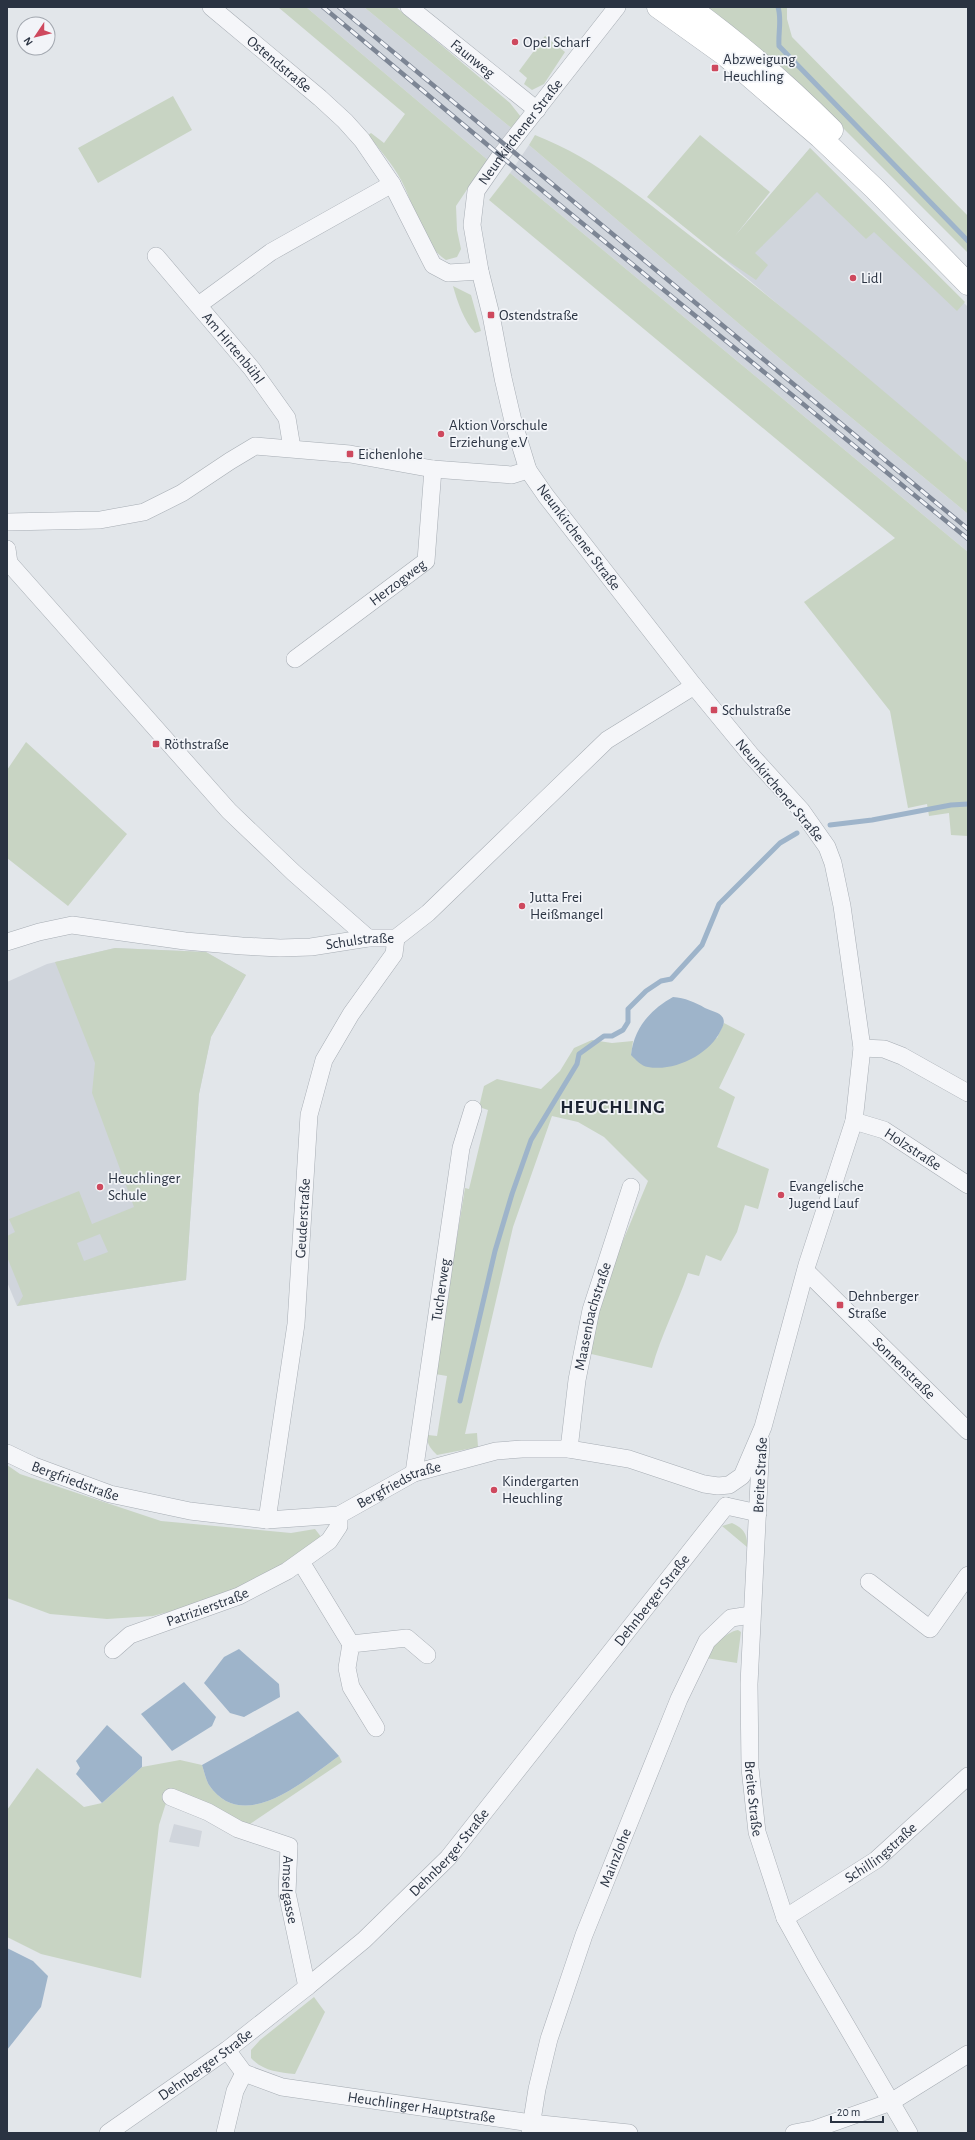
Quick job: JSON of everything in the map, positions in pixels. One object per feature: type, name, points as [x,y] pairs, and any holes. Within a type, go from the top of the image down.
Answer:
[{"type":"main road","points":[[658,7],[725,55],[820,137],[875,189],[968,284]]},
{"type":"main road","points":[[689,7],[750,53],[786,85],[874,171],[968,267]]},
{"type":"street","name":"Ostendstraße","points":[[211,7],[320,98],[345,121],[362,140],[392,184],[433,265],[448,273],[480,271]]},
{"type":"street","name":"Faunweg","points":[[409,7],[537,110]]},
{"type":"street","name":"Neunkirchener Straße","points":[[617,7],[501,155],[476,191],[472,225],[480,271],[513,421],[528,470],[546,496],[694,686],[750,754],[801,810],[827,847],[833,863],[842,906],[862,1048],[854,1121]]},
{"type":"street","points":[[200,304],[272,252],[392,184]]},
{"type":"street","name":"Am Hirtenbühl","points":[[156,256],[200,304],[252,368],[287,418],[292,448]]},
{"type":"street","points":[[7,522],[100,520],[144,512],[182,493],[255,446],[350,454],[433,469],[512,475],[528,470]]},
{"type":"street","name":"Herzogweg","points":[[295,659],[426,561],[433,469]]},
{"type":"street","points":[[7,549],[9,563],[228,811],[294,873],[368,938]]},
{"type":"street","name":"Schulstraße","points":[[7,942],[39,932],[72,925],[185,941],[280,948],[311,947],[368,938],[396,938],[428,913],[607,740],[694,686]]},
{"type":"street","name":"Geuderstraße","points":[[266,1520],[296,1324],[309,1115],[324,1060],[351,1014],[394,954],[396,938]]},
{"type":"street","points":[[862,1048],[884,1049],[902,1056],[968,1093]]},
{"type":"street","name":"Tucherweg","points":[[414,1473],[461,1148],[473,1109]]},
{"type":"street","points":[[762,1427],[806,1272],[854,1121]]},
{"type":"street","name":"Holzstraße","points":[[854,1121],[884,1130],[968,1185]]},
{"type":"street","name":"Maasenbachstraße","points":[[569,1449],[577,1380],[591,1310],[631,1187]]},
{"type":"street","name":"Sonnenstraße","points":[[806,1272],[968,1431]]},
{"type":"street","name":"Bergfriedstraße","points":[[7,1453],[34,1466],[110,1494],[190,1511],[266,1520],[339,1515],[414,1473],[496,1451],[522,1448],[569,1449],[629,1459],[704,1484],[718,1486],[729,1485],[742,1476],[762,1427]]},
{"type":"street","name":"Breite Straße","points":[[762,1427],[751,1615],[750,1768],[757,1832],[785,1918],[910,2133]]},
{"type":"street","points":[[718,1486],[726,1506],[758,1513]]},
{"type":"street","name":"Dehnberger Straße","points":[[108,2133],[227,2050],[308,1988],[364,1940],[448,1858],[726,1506]]},
{"type":"street","name":"Patrizierstraße","points":[[113,1650],[130,1635],[239,1596],[301,1562],[329,1541],[340,1526],[339,1515]]},
{"type":"street","points":[[301,1562],[351,1644],[347,1668],[351,1686],[376,1728]]},
{"type":"street","points":[[869,1582],[930,1629],[968,1575]]},
{"type":"street","name":"Mainzlohe","points":[[530,2128],[549,2039],[584,1935],[679,1699],[707,1641],[730,1618],[751,1615]]},
{"type":"street","points":[[351,1644],[407,1638],[427,1656]]},
{"type":"street","name":"Schillingstraße","points":[[785,1918],[876,1860],[968,1776]]},
{"type":"street","name":"Amselgasse","points":[[171,1797],[208,1812],[238,1829],[289,1846],[287,1893],[308,1988]]},
{"type":"street","points":[[225,2133],[235,2091],[244,2073],[227,2050]]},
{"type":"street","points":[[794,2133],[815,2129],[891,2102],[968,2054]]},
{"type":"street","name":"Heuchlinger Hauptstraße","points":[[244,2073],[282,2087],[530,2128],[629,2133]]},
{"type":"shaded area","points":[[306,7],[364,7],[515,131],[489,161]]},
{"type":"shaded area","points":[[529,145],[790,367],[968,514],[968,552],[510,173]]},
{"type":"shaded area","points":[[810,148],[968,307],[968,463],[719,255]]},
{"type":"shaded area","name":"Heuchlinger Schule","points":[[115,948],[206,952],[246,975],[211,1037],[199,1094],[186,1280],[17,1306],[7,1282],[7,982],[47,964]]},
{"type":"shaded area","points":[[174,1824],[202,1831],[199,1847],[169,1842]]},
{"type":"green space","points":[[278,7],[306,7],[489,161],[456,206],[457,230],[461,249],[457,257],[446,260],[438,254],[431,245],[397,174],[368,135],[371,133],[384,143],[405,114]]},
{"type":"green space","points":[[364,7],[396,7],[510,103],[521,117],[515,131]]},
{"type":"green space","points":[[704,7],[787,7],[787,19],[792,37],[968,216],[968,253],[783,68]]},
{"type":"green space","points":[[545,36],[565,52],[544,84],[532,90],[524,84],[527,78],[519,71]]},
{"type":"green space","points":[[173,96],[192,130],[98,183],[78,148]]},
{"type":"green space","points":[[535,135],[580,157],[642,198],[803,324],[968,463],[968,514],[790,367],[529,145]]},
{"type":"green space","points":[[700,135],[770,192],[735,236],[810,148],[965,302],[957,311],[874,232],[866,239],[817,192],[755,253],[768,265],[756,280],[719,255],[647,197]]},
{"type":"green space","points":[[510,173],[968,552],[968,836],[951,835],[949,813],[929,816],[927,804],[908,808],[890,711],[804,602],[895,538],[489,200]]},
{"type":"green space","points":[[453,286],[471,295],[481,331],[475,333],[467,323]]},
{"type":"green space","points":[[26,742],[127,834],[68,906],[7,858],[7,770]]},
{"type":"green space","name":"Heuchlinger Schule","points":[[115,948],[206,952],[246,975],[211,1037],[199,1094],[186,1280],[17,1306],[23,1296],[7,1257],[7,1236],[15,1232],[9,1219],[79,1191],[92,1224],[134,1207],[92,1093],[95,1063],[55,962]],"holes":[[[100,1234],[108,1252],[84,1261],[77,1243]]]},
{"type":"green space","points":[[724,1023],[745,1034],[719,1088],[735,1097],[717,1147],[769,1169],[758,1209],[745,1205],[737,1232],[721,1261],[706,1255],[699,1276],[688,1273],[652,1368],[587,1353],[604,1286],[648,1181],[604,1137],[578,1122],[552,1116],[513,1227],[465,1434],[477,1433],[478,1447],[437,1455],[430,1446],[428,1435],[437,1436],[447,1376],[435,1374],[465,1188],[469,1189],[488,1110],[479,1107],[484,1086],[497,1079],[541,1089],[560,1071],[574,1048],[592,1040],[612,1043],[633,1041],[631,1055],[717,1038]]},
{"type":"green space","points":[[7,1465],[20,1474],[161,1521],[291,1533],[315,1529],[322,1538],[263,1578],[212,1600],[153,1616],[107,1619],[50,1614],[7,1598]]},
{"type":"green space","points":[[732,1523],[742,1529],[746,1535],[747,1547],[722,1526]]},
{"type":"green space","points":[[738,1630],[741,1632],[737,1663],[706,1658],[711,1649],[719,1641],[733,1631]]},
{"type":"green space","points":[[339,1756],[342,1762],[247,1826],[173,1789],[165,1806],[159,1825],[141,1978],[41,1954],[7,1937],[7,1810],[37,1768],[84,1807],[102,1803],[142,1767],[180,1760],[202,1765],[209,1785],[223,1799],[239,1805],[257,1804],[275,1798],[293,1789]]},
{"type":"green space","points":[[314,1997],[325,2012],[295,2074],[266,2068],[251,2058],[251,2050],[260,2040]]},
{"type":"water","points":[[673,997],[682,998],[718,1013],[723,1018],[723,1026],[716,1039],[700,1054],[680,1064],[669,1067],[658,1068],[645,1066],[631,1055],[636,1036],[644,1021],[650,1014]]},
{"type":"water","points":[[239,1649],[279,1684],[280,1697],[244,1717],[230,1713],[204,1683],[224,1657]]},
{"type":"water","points":[[184,1682],[216,1717],[212,1726],[172,1751],[141,1714]]},
{"type":"water","points":[[298,1711],[339,1756],[293,1789],[275,1798],[257,1804],[239,1805],[223,1799],[209,1785],[202,1765]]},
{"type":"water","points":[[107,1725],[142,1757],[142,1767],[102,1803],[76,1774],[80,1768],[76,1761]]},
{"type":"water","points":[[7,1948],[33,1961],[48,1976],[41,2007],[7,2050]]},
{"type":"waterway","points":[[778,7],[780,16],[779,46],[968,241]]},
{"type":"waterway","points":[[830,825],[872,820],[951,805],[968,804]]},
{"type":"waterway","points":[[460,1401],[495,1251],[512,1194],[531,1140],[577,1064],[579,1054],[604,1036],[612,1036],[623,1030],[628,1022],[628,1009],[646,991],[661,981],[671,979],[702,945],[719,904],[780,843],[797,833]]},
{"type":"railway","points":[[323,7],[527,178],[968,539]]},
{"type":"railway","points":[[339,7],[968,529]]},
{"type":"place","name":"Opel Scharf","points":[[515,42]]},
{"type":"place","name":"Abzweigung Heuchling","points":[[715,68]]},
{"type":"place","name":"Lidl","points":[[853,278]]},
{"type":"place","name":"Ostendstraße","points":[[491,315]]},
{"type":"place","name":"Aktion Vorschule Erziehung e.V","points":[[441,434]]},
{"type":"place","name":"Eichenlohe","points":[[350,454]]},
{"type":"place","name":"Schulstraße","points":[[714,710]]},
{"type":"place","name":"Röthstraße","points":[[156,744]]},
{"type":"place","name":"Jutta Frei Heißmangel","points":[[522,906]]},
{"type":"place","name":"Heuchlinger Schule","points":[[100,1187]]},
{"type":"place","name":"Evangelische Jugend Lauf","points":[[781,1195]]},
{"type":"place","name":"Dehnberger Straße","points":[[840,1305]]},
{"type":"place","name":"Kindergarten Heuchling","points":[[494,1490]]},
{"type":"district","name":"HEUCHLING","points":[[613,1106]]}]
